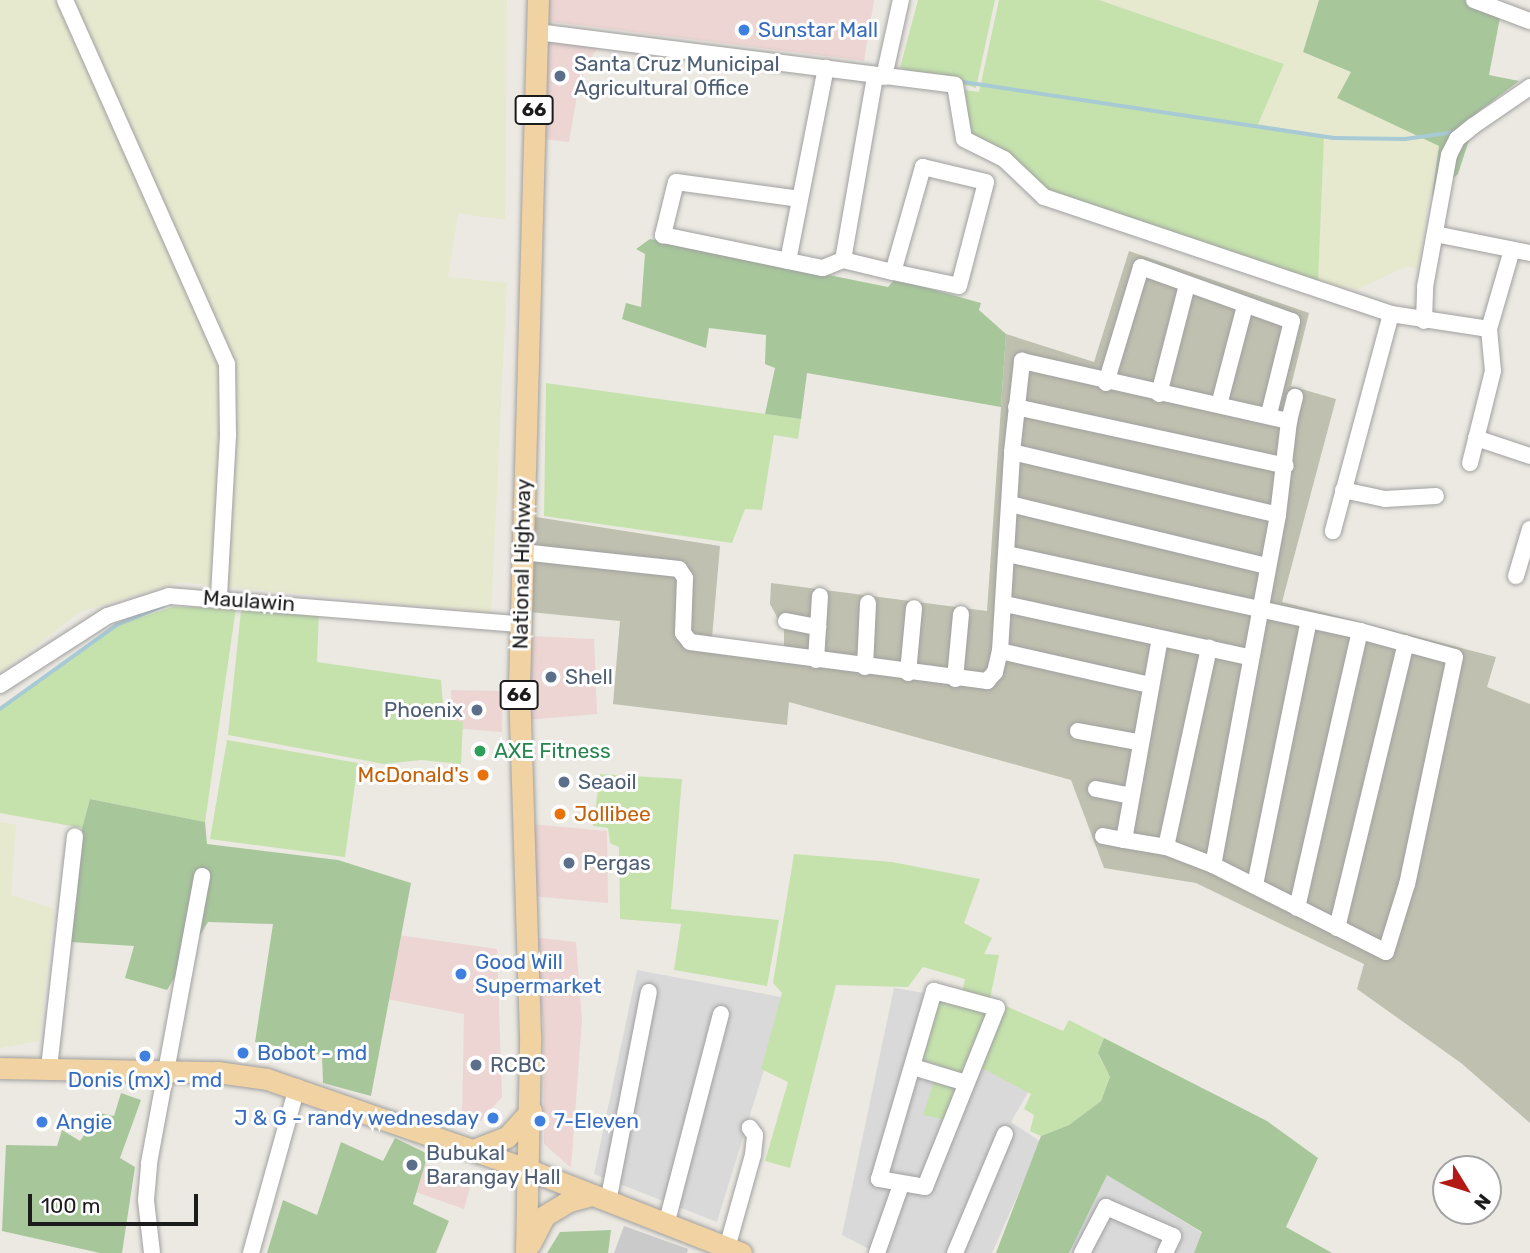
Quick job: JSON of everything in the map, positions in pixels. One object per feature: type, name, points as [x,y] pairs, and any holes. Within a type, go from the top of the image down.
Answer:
[{"type":"main road","name":"National Highway","points":[[527,1253],[527,1169],[531,1110],[520,624],[538,0]]},
{"type":"main road","points":[[0,1068],[240,1074],[297,1087],[527,1169],[734,1251]]},
{"type":"main road","points":[[473,1150],[507,1137],[531,1110]]},
{"type":"main road","points":[[527,1253],[544,1216],[599,1199]]},
{"type":"street","points":[[65,0],[227,364],[219,597]]},
{"type":"street","points":[[844,260],[880,77],[901,0]]},
{"type":"street","points":[[1474,0],[1530,21]]},
{"type":"street","points":[[537,32],[955,85],[964,139],[1004,159],[1044,197],[1391,314],[1489,329]]},
{"type":"street","points":[[788,261],[826,68]]},
{"type":"street","points":[[1424,321],[1435,234],[1450,155],[1457,139],[1530,87]]},
{"type":"street","points":[[800,199],[676,182],[663,235],[823,268],[844,260],[893,272],[959,286],[986,181],[923,167],[893,272]]},
{"type":"street","points":[[1435,234],[1530,253]]},
{"type":"street","points":[[1470,463],[1493,371],[1489,329],[1512,250]]},
{"type":"street","points":[[1106,383],[1141,267],[1292,321],[1269,414]]},
{"type":"street","points":[[1159,394],[1187,285]]},
{"type":"street","points":[[1219,405],[1245,306]]},
{"type":"street","points":[[1333,531],[1391,314]]},
{"type":"street","points":[[522,552],[679,569],[685,578],[683,633],[690,642],[955,679],[993,677],[1000,651],[1005,604],[1012,452],[1022,361],[1106,383],[1269,414],[1289,421]]},
{"type":"street","points":[[1213,864],[1248,657],[1260,611],[1278,514],[1286,466],[1289,421],[1295,397]]},
{"type":"street","points":[[1016,407],[1286,466]]},
{"type":"street","points":[[1476,438],[1530,456]]},
{"type":"street","points":[[1012,452],[1278,514]]},
{"type":"street","points":[[1343,490],[1394,499],[1436,496]]},
{"type":"street","points":[[1010,504],[1267,566]]},
{"type":"street","points":[[1516,576],[1530,529]]},
{"type":"street","points":[[1007,554],[1309,620],[1455,657],[1406,884],[1386,952],[1213,864],[1166,847],[1103,836]]},
{"type":"street","name":"Maulawin","points":[[0,685],[107,617],[169,596],[219,597],[520,624]]},
{"type":"street","points":[[816,660],[820,596]]},
{"type":"street","points":[[865,667],[868,603]]},
{"type":"street","points":[[1005,604],[1248,657]]},
{"type":"street","points":[[908,673],[914,608]]},
{"type":"street","points":[[955,679],[961,614]]},
{"type":"street","points":[[1255,885],[1309,620]]},
{"type":"street","points":[[786,621],[818,627]]},
{"type":"street","points":[[1297,908],[1360,632]]},
{"type":"street","points":[[1124,840],[1138,742],[1160,638]]},
{"type":"street","points":[[1337,928],[1406,643]]},
{"type":"street","points":[[1166,847],[1209,648]]},
{"type":"street","points":[[1000,651],[1150,685]]},
{"type":"street","points":[[1078,731],[1138,742]]},
{"type":"street","points":[[1096,789],[1129,795]]},
{"type":"street","points":[[49,1068],[75,836]]},
{"type":"street","points":[[152,1253],[146,1200],[202,876]]},
{"type":"street","points":[[934,991],[997,1008],[966,1083],[925,1187],[901,1185],[879,1179],[934,991]]},
{"type":"street","points":[[599,1199],[649,992]]},
{"type":"street","points":[[666,1226],[721,1014]]},
{"type":"street","points":[[913,1067],[966,1083]]},
{"type":"street","points":[[251,1253],[297,1087]]},
{"type":"street","points":[[734,1251],[753,1155],[755,1135],[750,1128]]},
{"type":"street","points":[[956,1253],[1005,1134]]},
{"type":"street","points":[[877,1253],[901,1185]]},
{"type":"street","points":[[1082,1253],[1106,1207],[1173,1236],[1165,1253]]},
{"type":"shaded area","points":[[0,0],[507,0],[505,220],[458,213],[448,277],[507,283],[491,613],[179,582],[80,612],[0,673]]},
{"type":"shaded area","name":"Sunstar Mall","points":[[546,0],[874,0],[864,61],[544,21]]},
{"type":"shaded area","points":[[1099,0],[1319,0],[1303,52],[1351,72],[1338,98],[1439,146],[1417,270],[1408,266],[1356,290],[1318,283],[1324,136],[1257,124],[1284,64]]},
{"type":"shaded area","name":"Santa Cruz Municipal Agricultural Office","points":[[541,33],[602,42],[588,62],[578,89],[569,142],[533,138]]},
{"type":"shaded area","points":[[1129,251],[1309,313],[1291,386],[1336,399],[1282,602],[1496,657],[1487,687],[1530,704],[1530,1123],[1461,1063],[1357,989],[1364,964],[1196,883],[1104,868],[1071,780],[789,702],[787,725],[613,704],[620,621],[520,611],[523,515],[720,546],[712,638],[784,650],[784,630],[770,604],[771,583],[987,611],[1006,334],[1094,362]]},
{"type":"shaded area","points":[[531,636],[594,639],[597,714],[526,720]]},
{"type":"shaded area","points":[[451,690],[503,691],[502,732],[452,728]]},
{"type":"shaded area","points":[[0,822],[16,825],[11,895],[54,909],[39,1041],[0,1048]]},
{"type":"shaded area","name":"Pergas","points":[[530,824],[607,831],[608,903],[530,896]]},
{"type":"shaded area","points":[[384,933],[497,949],[502,1097],[481,1121],[462,1119],[464,1014],[376,997]]},
{"type":"shaded area","points":[[531,937],[576,942],[582,1020],[571,1168],[544,1144],[543,1021]]},
{"type":"shaded area","points":[[637,970],[786,998],[717,1222],[594,1174]]},
{"type":"shaded area","points":[[894,988],[999,1005],[1030,1089],[1011,1122],[1041,1142],[992,1253],[877,1253],[842,1235]]},
{"type":"shaded area","points":[[408,1156],[471,1184],[464,1209],[399,1186]]},
{"type":"shaded area","points":[[1107,1174],[1202,1233],[1194,1253],[1069,1253]]},
{"type":"shaded area","points":[[624,1226],[688,1249],[687,1253],[614,1253]]},
{"type":"green space","points":[[918,0],[995,0],[976,88],[900,68]]},
{"type":"green space","points":[[999,0],[1099,0],[1284,64],[1258,124],[1324,136],[1318,283],[1047,192],[971,133],[964,90],[979,92]]},
{"type":"green space","points":[[1319,0],[1470,0],[1502,7],[1489,75],[1519,81],[1478,112],[1458,174],[1432,196],[1439,146],[1337,98],[1351,72],[1303,52]]},
{"type":"green space","points":[[650,239],[888,287],[895,279],[981,303],[979,310],[1006,334],[1001,407],[807,373],[801,419],[765,414],[775,368],[765,364],[766,335],[709,328],[706,348],[622,319],[626,303],[641,307],[645,254],[636,249]]},
{"type":"green space","points":[[546,383],[801,419],[798,439],[774,435],[762,510],[745,509],[732,543],[544,516]]},
{"type":"green space","points":[[242,601],[319,612],[317,662],[441,680],[444,718],[463,722],[461,764],[421,760],[384,764],[228,735]]},
{"type":"green space","points":[[173,607],[236,608],[205,822],[90,799],[82,828],[0,813],[0,709],[117,625]]},
{"type":"green space","points":[[227,740],[358,763],[345,857],[210,839]]},
{"type":"green space","points":[[600,774],[682,779],[671,909],[779,920],[767,986],[674,970],[681,924],[620,919],[619,847],[610,843],[608,828],[593,826]]},
{"type":"green space","points":[[90,799],[205,822],[207,844],[338,860],[411,883],[371,1096],[323,1083],[322,1055],[255,1042],[273,924],[208,922],[167,990],[125,978],[134,946],[71,942],[82,828]]},
{"type":"green space","points":[[794,854],[892,862],[980,879],[964,923],[992,938],[984,954],[999,955],[990,999],[1063,1031],[1069,1020],[1104,1038],[1098,1054],[1110,1077],[1101,1101],[1069,1125],[1041,1136],[1030,1131],[1034,1115],[1024,1109],[1031,1094],[978,1066],[946,1120],[923,1115],[939,1065],[920,1059],[934,999],[960,1002],[965,979],[923,967],[908,987],[836,985],[790,1168],[765,1161],[788,1082],[761,1069],[782,993],[773,983]]},
{"type":"green space","points":[[1104,1038],[1267,1121],[1318,1158],[1286,1227],[1332,1253],[1194,1253],[1202,1232],[1107,1175],[1069,1253],[996,1253],[1041,1136],[1069,1125],[1101,1101],[1110,1077],[1098,1053]]},
{"type":"green space","points":[[121,1093],[141,1100],[120,1158],[135,1167],[122,1253],[100,1253],[2,1231],[6,1145],[57,1146],[62,1130],[80,1141],[99,1113],[114,1116]]},
{"type":"green space","points":[[395,1138],[428,1154],[413,1204],[449,1221],[436,1253],[267,1253],[283,1200],[317,1215],[341,1142],[383,1161]]},
{"type":"green space","points":[[611,1230],[608,1253],[547,1253],[560,1232]]},
{"type":"waterway","points":[[957,81],[1334,138],[1405,139],[1456,132]]},
{"type":"waterway","points":[[0,709],[117,625],[163,606]]},
{"type":"place","name":"Sunstar Mall","points":[[744,30]]},
{"type":"place","name":"Santa Cruz Municipal Agricultural Office","points":[[560,76]]},
{"type":"place","name":"Shell","points":[[551,677]]},
{"type":"place","name":"Phoenix","points":[[477,710]]},
{"type":"place","name":"AXE Fitness","points":[[480,751]]},
{"type":"place","name":"McDonald's","points":[[483,775]]},
{"type":"place","name":"Seaoil","points":[[564,782]]},
{"type":"place","name":"Jollibee","points":[[560,814]]},
{"type":"place","name":"Pergas","points":[[569,863]]},
{"type":"place","name":"Good Will Supermarket","points":[[461,974]]},
{"type":"place","name":"Bobot - md","points":[[243,1053]]},
{"type":"place","name":"Donis (mx) - md","points":[[145,1056]]},
{"type":"place","name":"RCBC","points":[[476,1065]]},
{"type":"place","name":"J & G - randy wednesday","points":[[493,1118]]},
{"type":"place","name":"7-Eleven","points":[[540,1121]]},
{"type":"place","name":"Angie","points":[[42,1122]]},
{"type":"place","name":"Bubukal Barangay Hall","points":[[412,1165]]}]
